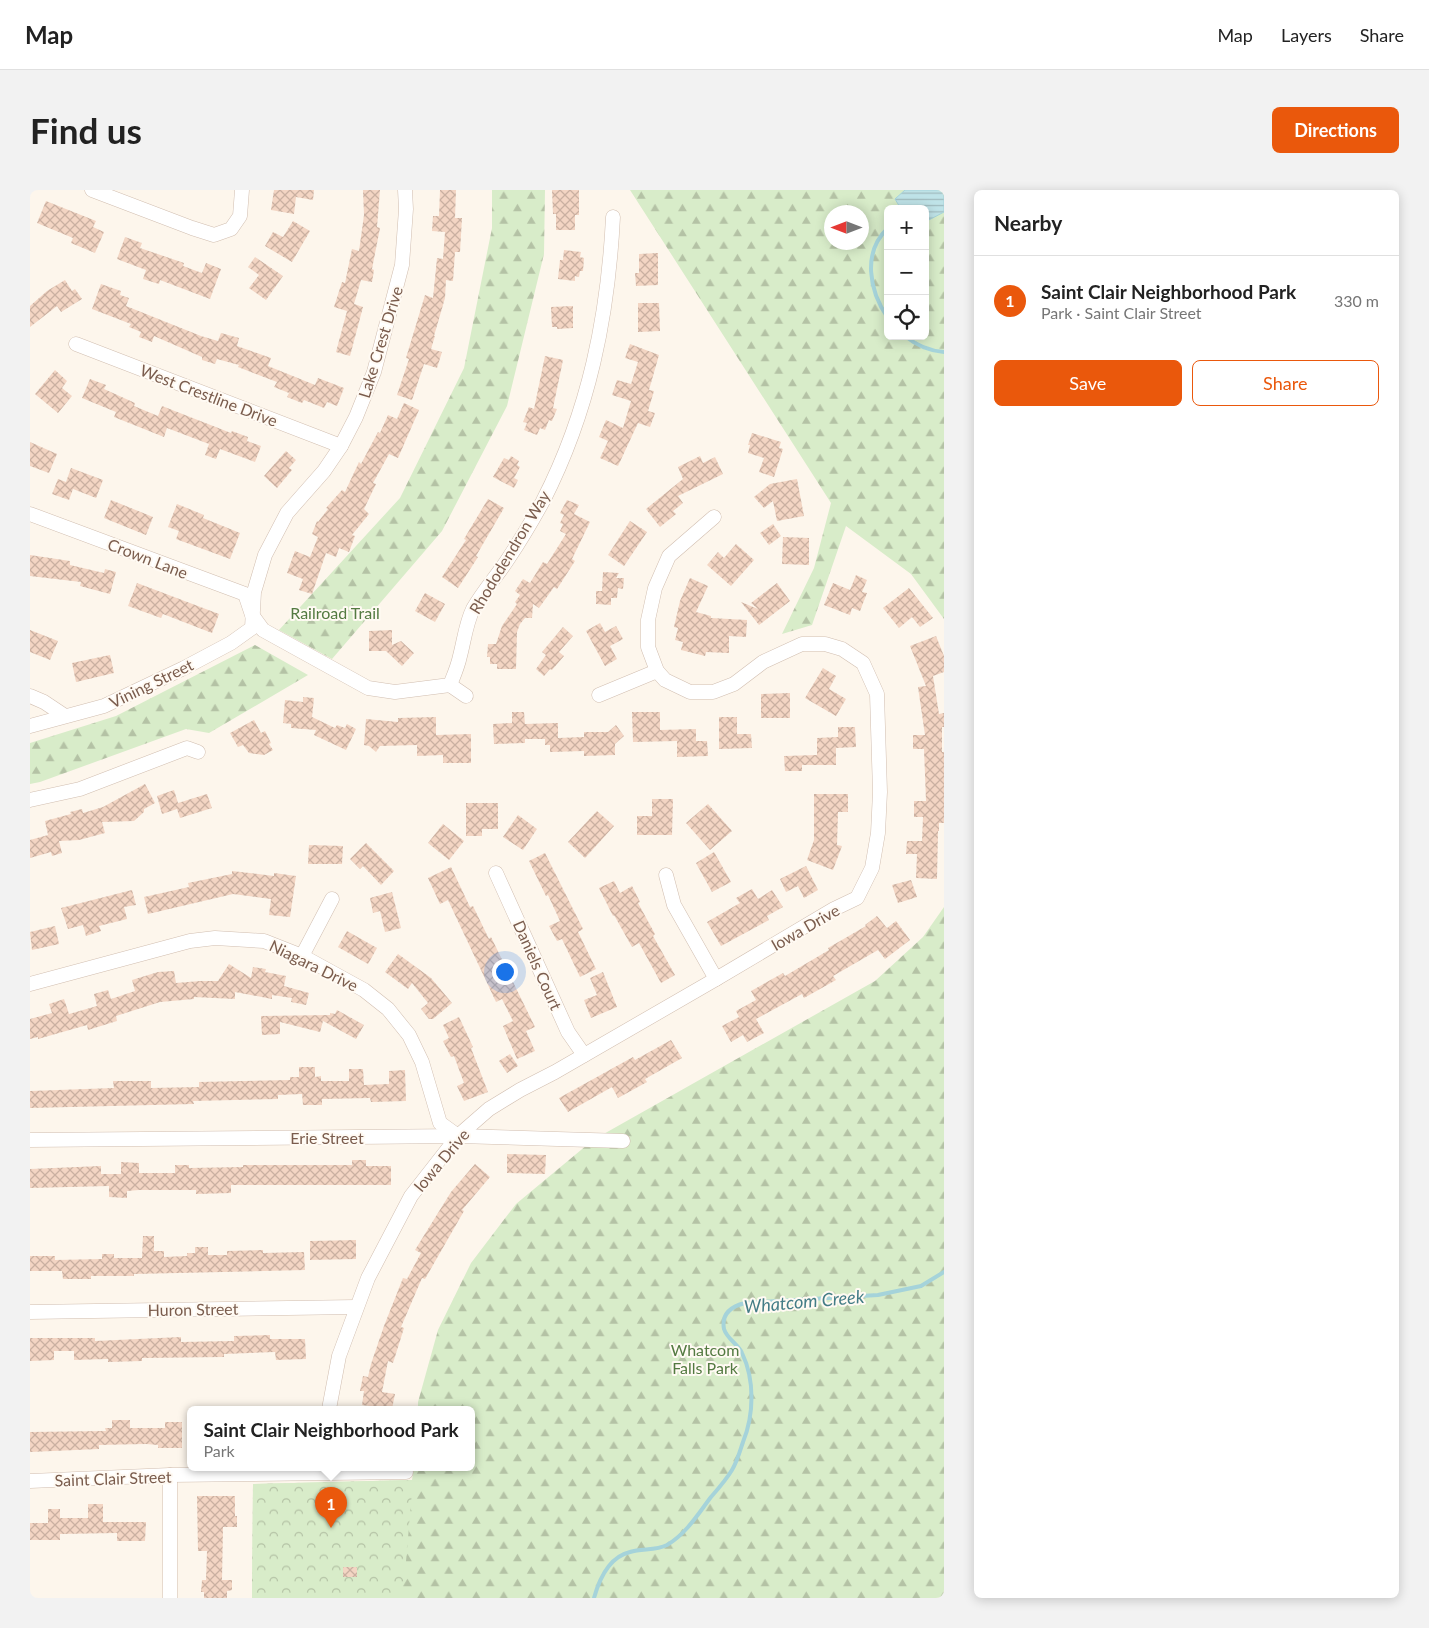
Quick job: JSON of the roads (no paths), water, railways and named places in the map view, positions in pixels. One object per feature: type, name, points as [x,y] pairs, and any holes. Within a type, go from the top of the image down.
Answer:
[{"type":"street","points":[[92,190],[214,235],[231,230],[240,216],[242,190]]},
{"type":"street","name":"Lake Crest Drive","points":[[252,615],[254,592],[265,555],[287,513],[324,471],[341,446],[356,417],[374,372],[402,265],[406,190]]},
{"type":"street","name":"Rhododendron Way","points":[[450,685],[460,658],[468,622],[474,609],[508,559],[543,500],[568,444],[593,369],[602,326],[608,285],[613,217]]},
{"type":"street","name":"West Crestline Drive","points":[[76,344],[341,446]]},
{"type":"street","name":"Crown Lane","points":[[30,514],[245,594],[252,615]]},
{"type":"street","points":[[598,696],[657,671],[648,647],[648,620],[655,588],[669,556],[714,517]]},
{"type":"street","points":[[252,615],[263,630],[368,688],[395,692],[450,685],[466,696]]},
{"type":"street","name":"Vining Street","points":[[30,726],[104,706],[184,668],[252,628],[252,615]]},
{"type":"street","name":"Iowa Drive","points":[[329,1406],[339,1356],[368,1278],[411,1196],[458,1136],[489,1109],[834,909],[857,898],[872,868],[878,833],[880,792],[878,694],[863,663],[842,649],[825,644],[802,644],[763,662],[734,684],[713,692],[690,692],[665,680],[657,671]]},
{"type":"street","points":[[30,696],[44,702],[65,716]]},
{"type":"street","points":[[30,800],[80,789],[187,748],[198,752]]},
{"type":"street","name":"Daniels Court","points":[[496,873],[568,1032],[584,1055]]},
{"type":"street","points":[[666,875],[674,905],[716,979]]},
{"type":"street","points":[[302,956],[332,900]]},
{"type":"street","name":"Niagara Drive","points":[[30,984],[190,940],[215,938],[264,941],[302,956],[364,990],[388,1010],[409,1035],[422,1062],[440,1123],[458,1136]]},
{"type":"street","name":"Erie Street","points":[[30,1140],[458,1136],[623,1141]]},
{"type":"street","name":"Huron Street","points":[[30,1312],[356,1307]]},
{"type":"street","name":"Saint Clair Street","points":[[30,1481],[294,1471]]},
{"type":"street","name":"Saint Clair Street","points":[[366,1471],[406,1472]]},
{"type":"street","points":[[170,1475],[170,1598]]},
{"type":"water","points":[[905,190],[944,190],[944,212],[929,220],[929,205],[899,205],[895,199]]},
{"type":"waterway","name":"Whatcom Creek","points":[[884,233],[874,248],[871,272],[876,296],[884,312]]},
{"type":"waterway","name":"Whatcom Creek","points":[[911,340],[923,347],[944,352]]},
{"type":"waterway","name":"Whatcom Creek","points":[[594,1598],[602,1577],[616,1559],[635,1551],[662,1547],[680,1535],[725,1481],[735,1464],[747,1432],[752,1398],[746,1363],[740,1350],[724,1329],[724,1319],[732,1308],[745,1303],[878,1295],[921,1286],[944,1272]]},
{"type":"place","name":"Saint Clair Neighborhood Park","points":[[331,1528]]},
{"type":"park label","name":"Railroad Trail","points":[[335,612]]},
{"type":"park label","name":"Whatcom Falls Park","points":[[705,1358]]}]
